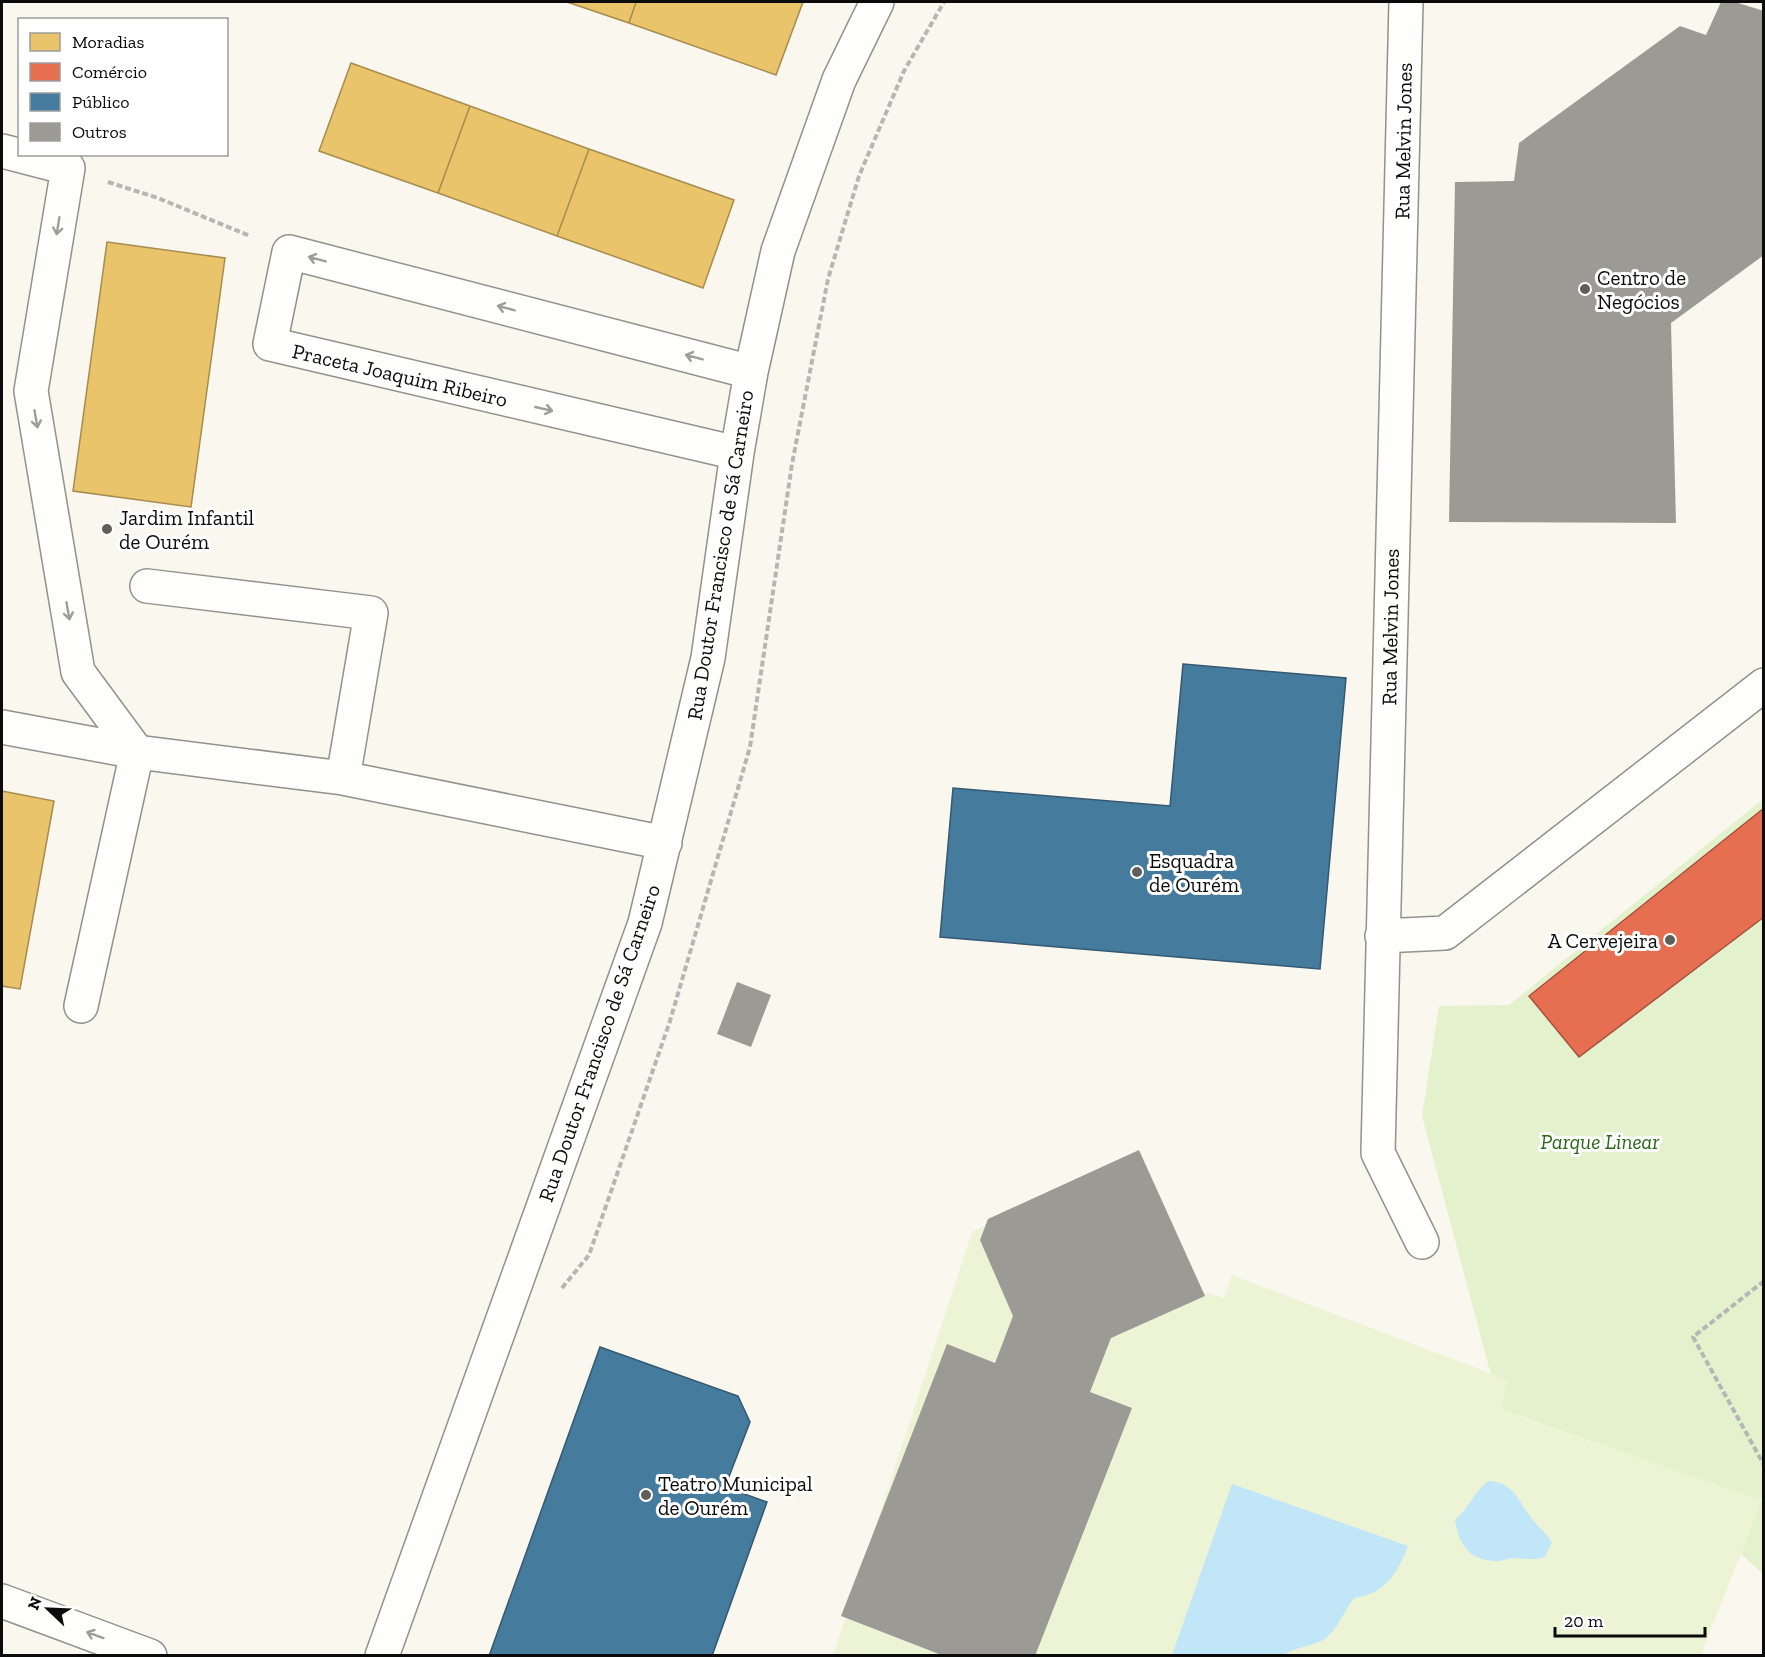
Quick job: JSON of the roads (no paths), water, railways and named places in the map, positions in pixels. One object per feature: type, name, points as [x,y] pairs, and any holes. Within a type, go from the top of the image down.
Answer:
[{"type":"street","name":"Rua Doutor Francisco de Sá Carneiro","points":[[382,1656],[645,922],[708,658],[737,453],[751,372],[778,251],[839,80],[877,2]]},
{"type":"street","name":"Rua Melvin Jones","points":[[1406,2],[1378,1153],[1422,1242]]},
{"type":"street","points":[[2,151],[18,155]]},
{"type":"street","points":[[21,156],[68,168],[31,391],[78,672],[136,752],[81,1006]]},
{"type":"street","name":"Praceta Joaquim Ribeiro","points":[[737,453],[270,344],[289,252],[751,372]]},
{"type":"street","points":[[147,586],[371,613],[343,778]]},
{"type":"street","points":[[1382,936],[1445,933],[1764,685]]},
{"type":"street","points":[[2,727],[136,752],[343,778],[665,843]]},
{"type":"street","points":[[2,1601],[150,1656]]},
{"type":"water","points":[[1488,1481],[1497,1482],[1510,1489],[1550,1539],[1552,1542],[1545,1557],[1484,1560],[1471,1553],[1462,1543],[1455,1520]]},
{"type":"water","points":[[1232,1484],[1408,1546],[1388,1581],[1374,1592],[1354,1598],[1333,1631],[1319,1642],[1284,1655],[1172,1655]]},
{"type":"place","name":"Centro de Negócios","points":[[1585,289]]},
{"type":"place","name":"Jardim Infantil de Ourém","points":[[107,529]]},
{"type":"place","name":"Esquadra de Ourém","points":[[1137,872]]},
{"type":"place","name":"A Cervejeira","points":[[1670,940]]},
{"type":"place","name":"Teatro Municipal de Ourém","points":[[646,1495]]},
{"type":"park label","name":"Parque Linear","points":[[1600,1141]]}]
